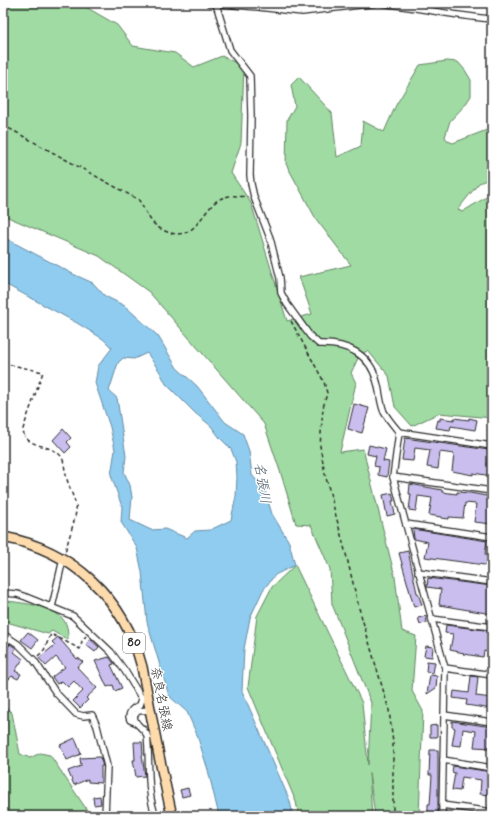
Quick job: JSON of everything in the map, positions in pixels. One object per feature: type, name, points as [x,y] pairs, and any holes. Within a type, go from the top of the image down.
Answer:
[{"type":"main road","name":"奈良名張線","points":[[3,537],[35,545],[76,566],[98,587],[121,616],[138,655],[172,816]]},
{"type":"street","points":[[209,3],[302,12],[378,3],[415,5],[473,18],[492,19]]},
{"type":"street","points":[[216,4],[230,50],[250,76],[250,175],[254,197],[270,238],[280,278],[281,293],[310,336],[319,344],[344,346],[352,349],[364,358],[375,377],[384,412],[399,432],[393,477],[445,668],[442,816]]},
{"type":"street","points":[[399,432],[492,446]]},
{"type":"street","points":[[393,477],[492,491]]},
{"type":"street","points":[[406,524],[492,537]]},
{"type":"street","points":[[52,607],[64,559]]},
{"type":"street","points":[[418,572],[492,582]]},
{"type":"street","points":[[3,593],[17,594],[73,616],[111,652],[125,671],[140,695],[142,704],[131,710],[128,717],[144,729],[147,735],[152,806],[156,816]]},
{"type":"street","points":[[432,618],[492,627]]},
{"type":"street","points":[[3,634],[24,649],[34,660],[56,693],[76,714],[83,716],[92,715],[97,726],[107,766],[105,816]]},
{"type":"street","points":[[445,668],[492,675]]},
{"type":"street","points":[[135,722],[134,716],[136,712],[150,710]]},
{"type":"street","points":[[444,715],[492,722]]},
{"type":"street","points":[[443,760],[492,768]]},
{"type":"street","points":[[442,805],[492,812]]},
{"type":"lane","points":[[3,650],[10,638]]},
{"type":"path","points":[[3,125],[139,200],[150,220],[161,230],[181,235],[192,229],[217,201],[230,195],[254,197]]},
{"type":"path","points":[[289,318],[324,382],[327,393],[323,408],[320,446],[325,474],[359,608],[389,710],[393,743],[392,816]]},
{"type":"path","points":[[3,363],[43,372],[23,429],[23,435],[27,440],[51,449],[60,455],[64,461],[68,483],[76,506],[64,559]]},
{"type":"path","points":[[34,660],[44,650],[51,634],[80,649],[82,641],[90,632]]},
{"type":"green space","points":[[3,3],[79,3],[117,25],[133,46],[175,53],[194,67],[222,56],[244,67],[241,143],[231,173],[251,203],[287,321],[312,314],[299,277],[351,265],[316,219],[286,164],[287,120],[295,106],[291,85],[299,77],[332,113],[337,157],[361,146],[363,121],[384,132],[396,105],[420,65],[447,61],[458,62],[471,80],[471,96],[450,121],[445,137],[448,141],[453,143],[492,128],[492,176],[489,179],[479,183],[458,209],[462,212],[488,196],[492,200],[492,418],[439,413],[412,426],[395,407],[389,376],[368,351],[360,354],[351,373],[356,383],[340,452],[363,449],[395,577],[402,631],[416,636],[412,691],[423,711],[419,816],[375,816],[369,773],[372,816],[299,816],[296,802],[248,687],[257,616],[272,587],[295,565],[362,703],[368,765],[371,703],[332,604],[330,569],[311,525],[296,524],[264,424],[149,292],[99,256],[3,215]]},
{"type":"green space","points":[[7,601],[40,606],[56,613],[66,624],[68,630],[68,640],[52,631],[48,634],[3,621],[3,603]]},
{"type":"green space","points":[[3,705],[12,713],[20,754],[30,758],[40,753],[50,755],[91,816],[3,816]]},
{"type":"water","points":[[3,237],[93,283],[105,296],[125,306],[158,336],[177,368],[197,386],[225,422],[243,434],[249,451],[252,475],[265,491],[272,514],[289,542],[295,565],[275,575],[263,590],[250,618],[244,649],[242,691],[290,801],[293,816],[219,816],[208,770],[197,735],[187,712],[169,696],[147,622],[142,572],[137,548],[121,522],[122,507],[111,475],[115,450],[110,427],[95,383],[98,366],[112,348],[103,339],[77,323],[3,283]],"holes":[[[147,353],[166,384],[195,413],[211,426],[231,449],[236,462],[236,496],[231,520],[210,530],[195,531],[187,538],[165,529],[151,530],[130,520],[132,497],[130,485],[124,472],[126,456],[117,398],[109,391],[118,363],[123,358],[134,359]]]},
{"type":"building","points":[[354,404],[369,408],[362,433],[348,429]]},
{"type":"building","points":[[440,418],[469,420],[469,418],[477,420],[475,430],[451,426],[450,430],[436,428]]},
{"type":"building","points":[[63,429],[71,438],[67,442],[71,447],[65,453],[53,440]]},
{"type":"building","points":[[405,438],[489,450],[487,465],[492,466],[492,476],[473,473],[473,475],[452,471],[454,454],[440,452],[438,469],[427,467],[430,450],[415,448],[413,461],[402,460]]},
{"type":"building","points":[[369,445],[386,449],[383,461],[389,462],[387,477],[378,475],[379,467],[374,466],[376,456],[367,454]]},
{"type":"building","points":[[410,484],[442,490],[442,492],[457,494],[457,492],[470,493],[492,497],[492,524],[474,522],[476,504],[465,503],[463,518],[441,518],[429,515],[432,498],[418,496],[416,511],[409,510],[411,494],[409,494]]},
{"type":"building","points":[[392,493],[395,514],[387,516],[383,495]]},
{"type":"building","points":[[413,529],[487,541],[485,554],[492,555],[492,566],[425,557],[428,542],[414,539]]},
{"type":"building","points":[[408,551],[417,593],[422,605],[414,607],[399,553]]},
{"type":"building","points":[[428,578],[492,586],[492,614],[439,605],[441,589],[427,587]]},
{"type":"building","points":[[426,616],[427,623],[420,624],[418,618]]},
{"type":"building","points":[[446,625],[492,631],[492,653],[484,651],[483,657],[463,654],[464,653],[450,650],[453,634],[445,633]]},
{"type":"building","points":[[28,632],[38,640],[32,648],[21,640]]},
{"type":"building","points":[[58,637],[77,659],[78,658],[83,662],[77,667],[97,688],[86,698],[88,700],[80,708],[73,701],[83,691],[74,681],[68,687],[62,681],[57,684],[52,677],[65,667],[56,657],[46,666],[39,658],[55,645],[52,642]]},
{"type":"building","points":[[90,639],[99,647],[95,652],[86,645]]},
{"type":"building","points":[[10,644],[16,648],[14,652],[23,659],[15,671],[21,674],[18,679],[12,676],[7,681],[3,677],[3,654]]},
{"type":"building","points":[[426,646],[433,647],[432,657],[424,656]]},
{"type":"building","points":[[109,657],[114,664],[111,665],[122,688],[115,691],[113,685],[107,687],[95,661]]},
{"type":"building","points":[[427,661],[435,662],[433,673],[426,672]]},
{"type":"building","points":[[430,675],[437,676],[436,688],[427,694]]},
{"type":"building","points":[[471,676],[478,677],[476,696],[492,698],[492,709],[466,705],[467,700],[453,698],[454,691],[469,693]]},
{"type":"building","points":[[452,721],[492,727],[492,748],[474,747],[476,731],[463,729],[461,746],[452,745],[455,728],[452,727]]},
{"type":"building","points":[[437,725],[437,737],[430,737],[430,726]]},
{"type":"building","points":[[75,738],[81,754],[67,760],[60,745]]},
{"type":"building","points":[[134,742],[142,742],[145,776],[136,777],[133,760],[135,760]]},
{"type":"building","points":[[430,750],[438,750],[438,814],[428,814],[432,775],[429,775]]},
{"type":"building","points":[[100,757],[103,766],[101,766],[101,783],[88,782],[88,779],[74,785],[68,771],[81,766],[80,758]]},
{"type":"building","points":[[453,766],[492,772],[490,787],[492,787],[492,795],[480,794],[481,780],[462,777],[460,791],[452,790],[455,773],[452,772]]},
{"type":"building","points":[[188,788],[190,795],[182,797],[180,790]]},
{"type":"building","points":[[100,796],[101,804],[94,805],[93,797]]},
{"type":"water label","name":"名張川","points":[[262,483]]}]
